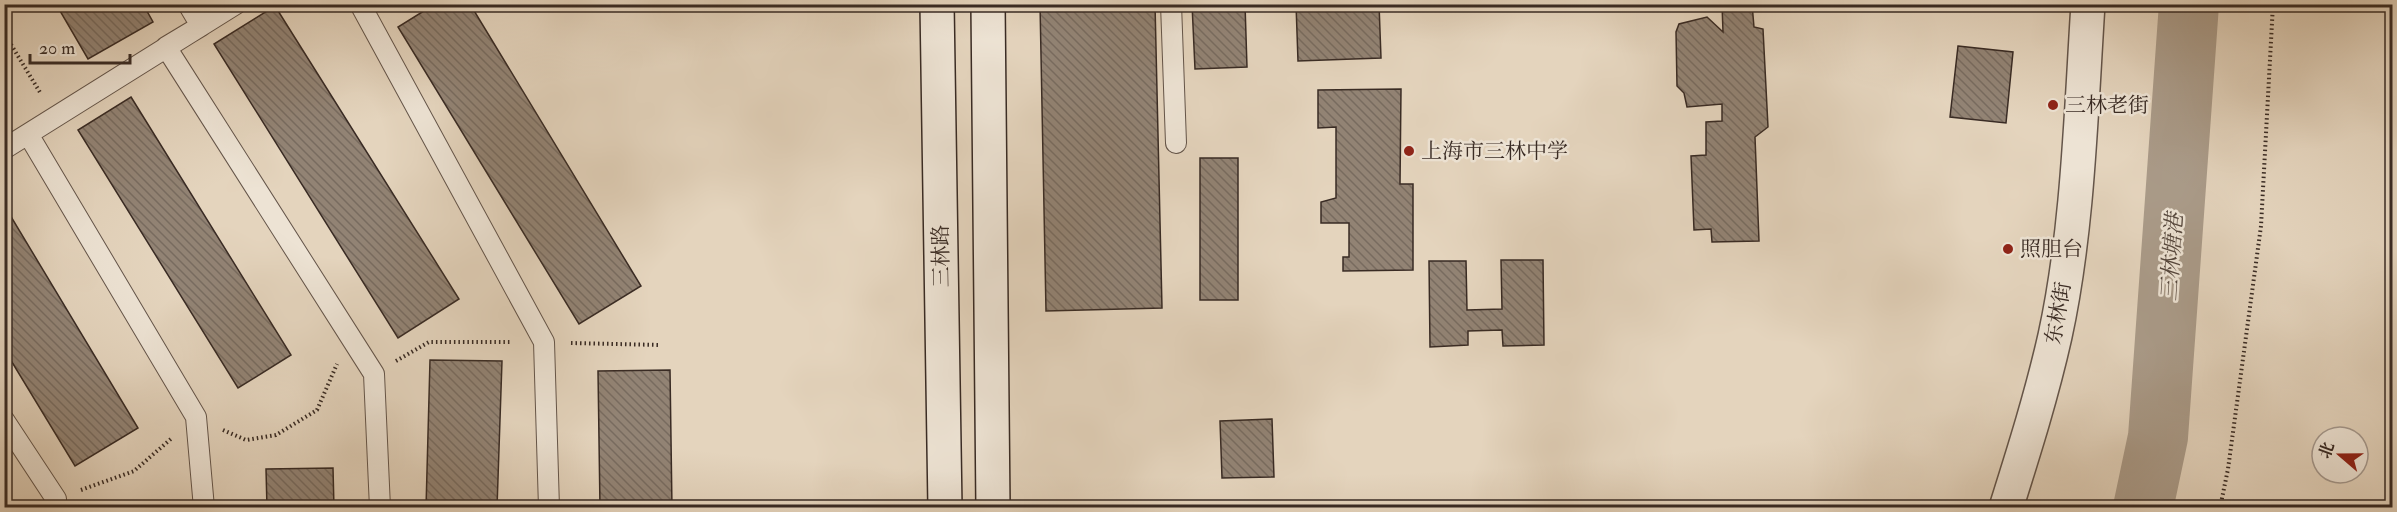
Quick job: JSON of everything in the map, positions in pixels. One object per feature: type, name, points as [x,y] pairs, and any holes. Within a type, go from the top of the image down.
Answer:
[{"type":"main road","name":"三林路","points":[[937,4],[945,507]]},
{"type":"main road","points":[[988,4],[993,507]]},
{"type":"main road","name":"东林街","points":[[2007,507],[2033,422],[2055,335],[2068,251],[2078,162],[2088,4]]},
{"type":"lane","points":[[188,4],[201,26]]},
{"type":"lane","points":[[4,149],[236,4]]},
{"type":"lane","points":[[360,4],[544,342],[549,507]]},
{"type":"lane","points":[[1170,4],[1176,143]]},
{"type":"lane","points":[[166,47],[374,374],[380,507]]},
{"type":"lane","points":[[28,134],[196,417],[204,507]]},
{"type":"lane","points":[[4,420],[56,499]]},
{"type":"path","points":[[2220,507],[2228,469],[2261,226],[2273,4]]},
{"type":"path","points":[[4,33],[55,117]]},
{"type":"path","points":[[56,499],[135,471],[196,417],[246,440],[276,435],[317,410],[337,364],[374,374],[429,342],[660,345]]},
{"type":"building","points":[[56,4],[143,4],[153,22],[88,59]]},
{"type":"building","points":[[435,4],[470,4],[641,286],[579,324],[398,27]]},
{"type":"building","points":[[1040,4],[1155,4],[1162,308],[1046,311]]},
{"type":"building","points":[[1192,4],[1245,4],[1247,67],[1195,69]]},
{"type":"building","points":[[1296,4],[1379,4],[1381,58],[1298,61]]},
{"type":"building","points":[[1722,4],[1752,4],[1754,27],[1763,29],[1768,127],[1755,137],[1759,241],[1712,242],[1711,229],[1694,230],[1691,156],[1706,155],[1706,122],[1722,121],[1722,104],[1687,107],[1684,93],[1677,86],[1676,32],[1679,24],[1707,17],[1723,32]]},
{"type":"building","points":[[275,6],[459,299],[398,338],[214,44]]},
{"type":"building","points":[[1958,46],[2013,52],[2006,123],[1950,117]]},
{"type":"building","points":[[1401,89],[1400,184],[1413,184],[1413,270],[1343,271],[1343,257],[1349,257],[1349,223],[1321,223],[1321,202],[1336,198],[1336,127],[1318,128],[1318,90]]},
{"type":"building","points":[[131,97],[291,355],[238,388],[78,130]]},
{"type":"building","points":[[1200,158],[1238,158],[1238,300],[1200,300]]},
{"type":"building","points":[[4,205],[138,428],[75,466],[4,349]]},
{"type":"building","points":[[1501,260],[1543,260],[1544,345],[1503,346],[1502,330],[1468,331],[1468,345],[1430,347],[1429,261],[1466,261],[1467,310],[1502,309]]},
{"type":"building","points":[[430,360],[502,361],[497,508],[426,508]]},
{"type":"building","points":[[670,370],[672,508],[600,508],[598,371]]},
{"type":"building","points":[[1272,419],[1274,477],[1222,478],[1220,421]]},
{"type":"building","points":[[333,468],[334,508],[267,508],[266,469]]},
{"type":"waterway","name":"三林塘港","points":[[2143,508],[2158,437],[2189,4]]},
{"type":"place","name":"三林老街","points":[[2053,105]]},
{"type":"place","name":"上海市三林中学","points":[[1409,151]]},
{"type":"place","name":"照胆台","points":[[2008,249]]}]
